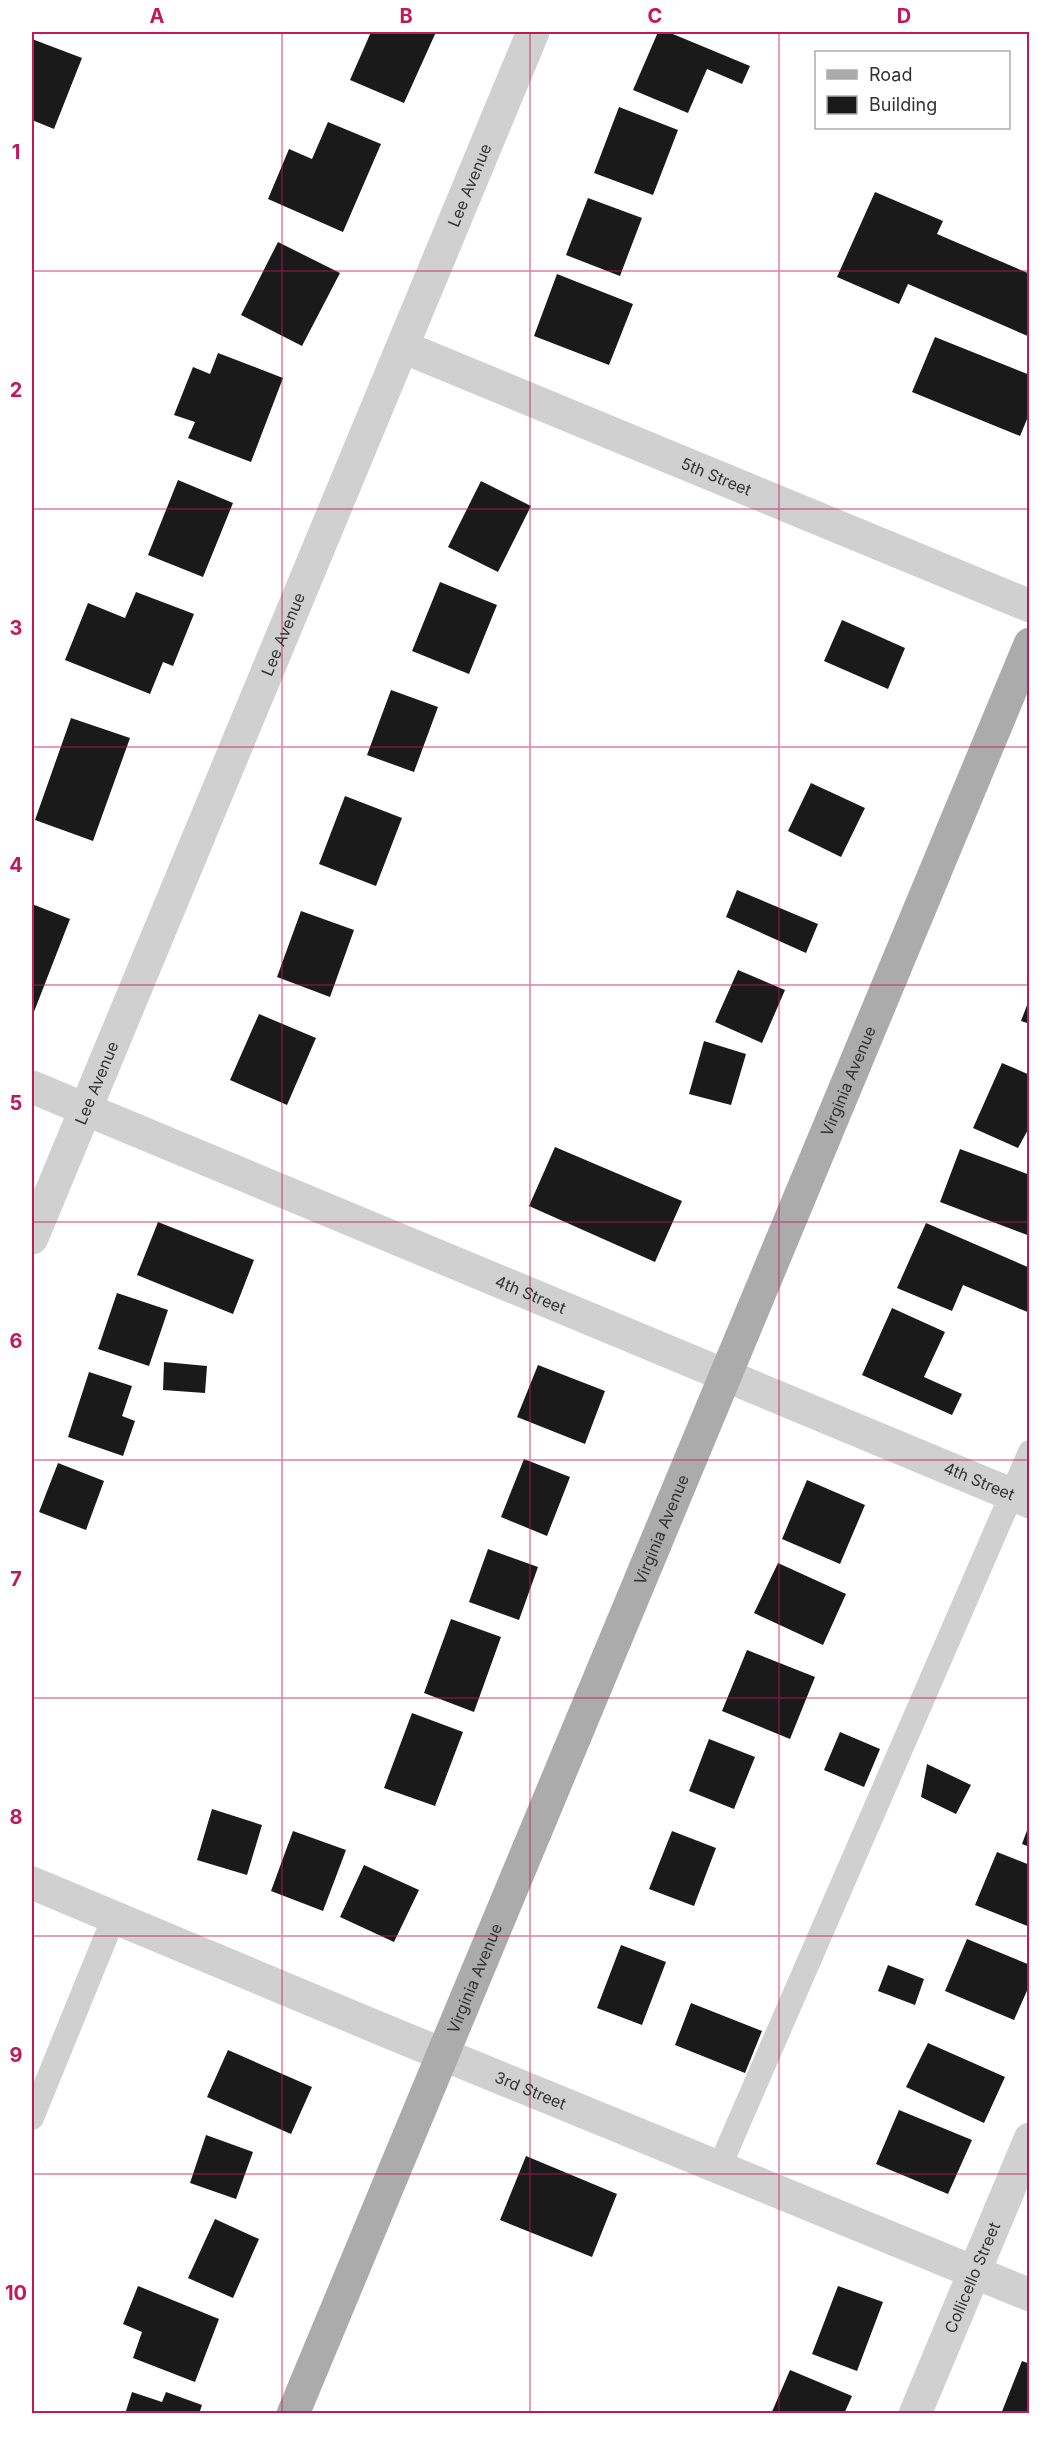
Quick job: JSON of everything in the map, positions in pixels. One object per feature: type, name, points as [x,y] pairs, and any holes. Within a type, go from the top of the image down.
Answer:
[{"type":"main road","name":"Virginia Avenue","points":[[293,2414],[1029,644]]},
{"type":"street","name":"Lee Avenue","points":[[32,1238],[533,32]]},
{"type":"street","name":"5th Street","points":[[403,347],[1029,606]]},
{"type":"street","name":"4th Street","points":[[32,1087],[1021,1498]]},
{"type":"street","name":"3rd Street","points":[[32,1883],[1029,2295]]},
{"type":"street","name":"Collicello Street","points":[[915,2414],[1029,2139]]},
{"type":"lane","points":[[719,2168],[1021,1498],[1029,1452]]},
{"type":"lane","points":[[32,2118],[114,1917]]},
{"type":"building","points":[[371,32],[436,32],[404,103],[350,80]]},
{"type":"building","points":[[658,32],[668,32],[750,66],[742,84],[707,69],[688,113],[633,90]]},
{"type":"building","points":[[32,39],[82,58],[54,129],[32,120]]},
{"type":"building","points":[[619,107],[678,130],[653,195],[594,173]]},
{"type":"building","points":[[328,122],[381,144],[343,232],[268,199],[289,149],[312,159]]},
{"type":"building","points":[[875,192],[943,221],[937,234],[1030,274],[1030,337],[908,284],[899,304],[837,277]]},
{"type":"building","points":[[588,198],[642,218],[620,276],[566,255]]},
{"type":"building","points":[[278,242],[340,273],[302,346],[241,315]]},
{"type":"building","points":[[557,274],[633,304],[609,365],[534,336]]},
{"type":"building","points":[[935,337],[1030,375],[1030,412],[1020,436],[912,392]]},
{"type":"building","points":[[218,353],[283,378],[251,462],[188,438],[195,422],[174,415],[193,367],[210,374]]},
{"type":"building","points":[[178,480],[233,503],[203,577],[148,555]]},
{"type":"building","points":[[481,481],[531,506],[498,572],[448,547]]},
{"type":"building","points":[[440,582],[497,605],[469,674],[412,651]]},
{"type":"building","points":[[136,592],[194,614],[173,666],[163,662],[150,694],[65,660],[88,603],[125,618]]},
{"type":"building","points":[[842,620],[905,648],[888,689],[824,661]]},
{"type":"building","points":[[391,690],[438,707],[414,772],[367,755]]},
{"type":"building","points":[[71,718],[130,738],[93,841],[35,820]]},
{"type":"building","points":[[811,783],[865,808],[841,857],[788,831]]},
{"type":"building","points":[[345,796],[402,818],[376,886],[319,864]]},
{"type":"building","points":[[737,890],[818,924],[806,953],[726,917]]},
{"type":"building","points":[[32,904],[70,919],[32,1017]]},
{"type":"building","points":[[301,911],[354,930],[330,997],[277,977]]},
{"type":"building","points":[[738,970],[785,990],[762,1043],[715,1022]]},
{"type":"building","points":[[1030,1000],[1030,1024],[1021,1021]]},
{"type":"building","points":[[259,1014],[316,1038],[287,1105],[230,1080]]},
{"type":"building","points":[[704,1041],[746,1054],[731,1105],[689,1094]]},
{"type":"building","points":[[1002,1063],[1030,1075],[1030,1126],[1018,1148],[973,1128]]},
{"type":"building","points":[[555,1147],[682,1201],[655,1262],[529,1206]]},
{"type":"building","points":[[960,1149],[1030,1175],[1030,1236],[940,1202]]},
{"type":"building","points":[[158,1222],[254,1260],[233,1314],[137,1275]]},
{"type":"building","points":[[926,1223],[1030,1268],[1030,1313],[963,1285],[952,1311],[897,1288]]},
{"type":"building","points":[[117,1293],[168,1310],[149,1366],[98,1349]]},
{"type":"building","points":[[892,1308],[945,1332],[924,1377],[962,1394],[952,1415],[862,1375]]},
{"type":"building","points":[[164,1362],[207,1366],[205,1393],[163,1390]]},
{"type":"building","points":[[538,1365],[605,1391],[585,1444],[517,1417]]},
{"type":"building","points":[[89,1372],[132,1386],[122,1416],[135,1421],[123,1456],[68,1437]]},
{"type":"building","points":[[524,1459],[570,1477],[547,1536],[501,1517]]},
{"type":"building","points":[[58,1463],[104,1481],[86,1530],[39,1512]]},
{"type":"building","points":[[807,1480],[865,1505],[840,1564],[782,1539]]},
{"type":"building","points":[[488,1549],[538,1567],[519,1620],[469,1602]]},
{"type":"building","points":[[778,1563],[846,1594],[823,1645],[754,1613]]},
{"type":"building","points":[[451,1619],[501,1637],[474,1712],[424,1693]]},
{"type":"building","points":[[747,1650],[815,1677],[790,1739],[722,1711]]},
{"type":"building","points":[[412,1713],[463,1732],[435,1806],[384,1788]]},
{"type":"building","points":[[840,1732],[880,1749],[864,1787],[824,1770]]},
{"type":"building","points":[[709,1739],[755,1757],[734,1809],[689,1791]]},
{"type":"building","points":[[927,1764],[971,1785],[956,1814],[921,1797]]},
{"type":"building","points":[[212,1809],[262,1825],[247,1875],[197,1860]]},
{"type":"building","points":[[1030,1825],[1030,1847],[1022,1844]]},
{"type":"building","points":[[293,1831],[346,1850],[323,1911],[271,1891]]},
{"type":"building","points":[[672,1831],[716,1848],[694,1906],[649,1889]]},
{"type":"building","points":[[997,1852],[1030,1865],[1030,1927],[975,1905]]},
{"type":"building","points":[[364,1865],[419,1890],[394,1942],[340,1917]]},
{"type":"building","points":[[967,1939],[1030,1965],[1030,1984],[1014,2020],[945,1991]]},
{"type":"building","points":[[621,1945],[666,1962],[642,2025],[597,2008]]},
{"type":"building","points":[[888,1965],[924,1979],[915,2005],[878,1991]]},
{"type":"building","points":[[691,2003],[762,2031],[745,2073],[675,2045]]},
{"type":"building","points":[[928,2043],[1005,2077],[984,2123],[906,2087]]},
{"type":"building","points":[[228,2050],[312,2087],[291,2134],[207,2097]]},
{"type":"building","points":[[899,2110],[972,2140],[948,2194],[876,2164]]},
{"type":"building","points":[[206,2135],[253,2152],[236,2199],[190,2183]]},
{"type":"building","points":[[526,2156],[617,2194],[592,2257],[500,2220]]},
{"type":"building","points":[[215,2219],[259,2239],[233,2298],[188,2278]]},
{"type":"building","points":[[138,2286],[219,2319],[195,2382],[133,2358],[142,2332],[123,2324]]},
{"type":"building","points":[[838,2286],[883,2302],[857,2371],[812,2354]]},
{"type":"building","points":[[1022,2361],[1030,2364],[1030,2414],[1001,2414]]},
{"type":"building","points":[[790,2370],[852,2396],[844,2414],[771,2414]]},
{"type":"building","points":[[132,2392],[162,2402],[166,2392],[202,2405],[199,2414],[125,2414]]}]
